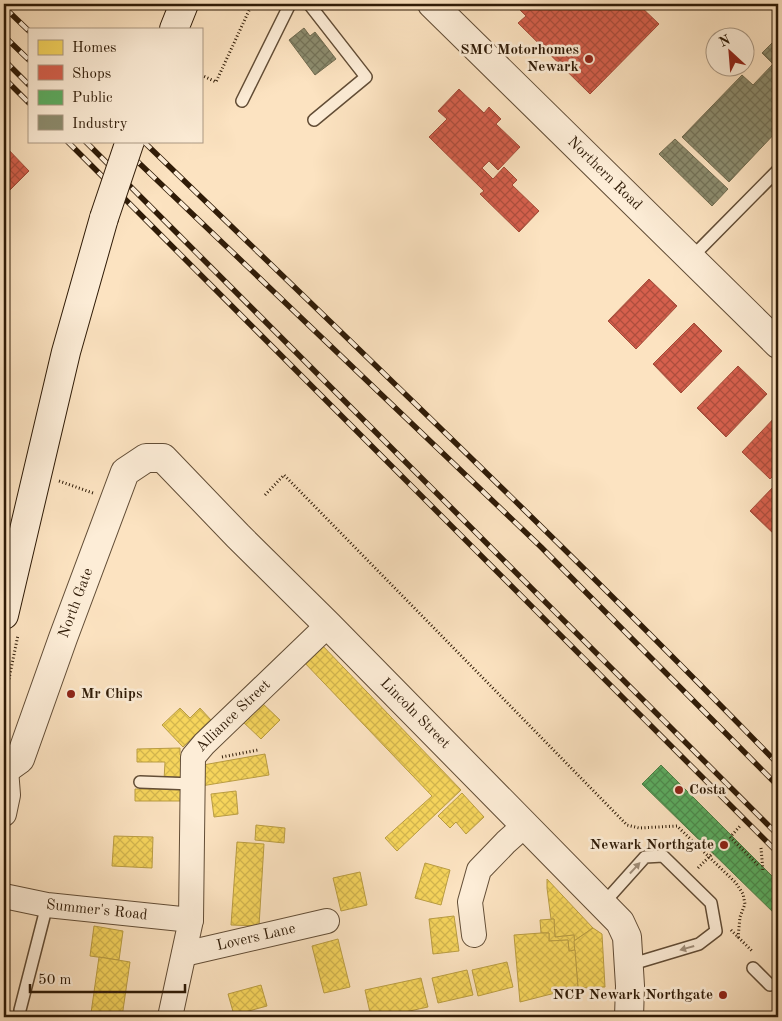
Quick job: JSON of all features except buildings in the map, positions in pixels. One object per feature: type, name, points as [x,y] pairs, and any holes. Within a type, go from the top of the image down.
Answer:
[{"type":"street","points":[[174,28],[184,4]]},
{"type":"street","name":"Northern Road","points":[[432,4],[778,344]]},
{"type":"street","points":[[4,610],[66,352],[104,218],[130,142]]},
{"type":"street","name":"North Gate","points":[[4,814],[8,795],[5,769],[20,759],[125,472],[146,458],[163,458]]},
{"type":"street","name":"Lincoln Street","points":[[163,458],[620,922],[627,937],[630,976],[629,1017]]},
{"type":"street","name":"Alliance Street","points":[[170,1017],[191,920],[193,757],[204,744],[328,625]]},
{"type":"street","points":[[474,935],[470,902],[479,870],[525,825]]},
{"type":"street","name":"Summer's Road","points":[[4,896],[47,904],[191,920]]},
{"type":"street","name":"Lovers Lane","points":[[184,954],[316,919]]},
{"type":"lane","points":[[242,101],[290,4]]},
{"type":"lane","points":[[309,4],[366,78],[314,120]]},
{"type":"lane","points":[[691,258],[778,170]]},
{"type":"lane","points":[[140,782],[193,784]]},
{"type":"lane","points":[[602,904],[645,857],[663,856],[711,902],[716,931],[699,944],[630,976]]},
{"type":"lane","points":[[20,1010],[47,904]]},
{"type":"lane","points":[[756,963],[770,985]]},
{"type":"path","points":[[202,75],[216,82],[252,4]]},
{"type":"path","points":[[264,495],[284,475],[627,825],[639,828],[678,826],[736,883],[743,894],[745,904],[740,917],[738,938]]},
{"type":"path","points":[[53,480],[115,500]]},
{"type":"path","points":[[740,826],[731,836],[759,866]]},
{"type":"path","points":[[761,848],[763,871]]},
{"type":"path","points":[[687,880],[713,853]]},
{"type":"path","points":[[716,931],[730,929],[756,963]]},
{"type":"railway","points":[[4,7],[28,30]]},
{"type":"railway","points":[[4,36],[28,59]]},
{"type":"railway","points":[[4,60],[28,84]]},
{"type":"railway","points":[[4,78],[28,102]]},
{"type":"railway","points":[[68,142],[778,853]]},
{"type":"railway","points":[[86,142],[778,835]]},
{"type":"railway","points":[[117,142],[541,547],[778,786]]},
{"type":"railway","points":[[144,142],[542,528],[778,764]]},
{"type":"place","name":"SMC Motorhomes Newark","points":[[589,59]]},
{"type":"place","name":"Mr Chips","points":[[71,694]]},
{"type":"place","name":"Costa","points":[[679,790]]},
{"type":"place","name":"Newark Northgate","points":[[724,845]]},
{"type":"place","name":"NCP Newark Northgate","points":[[723,995]]}]
